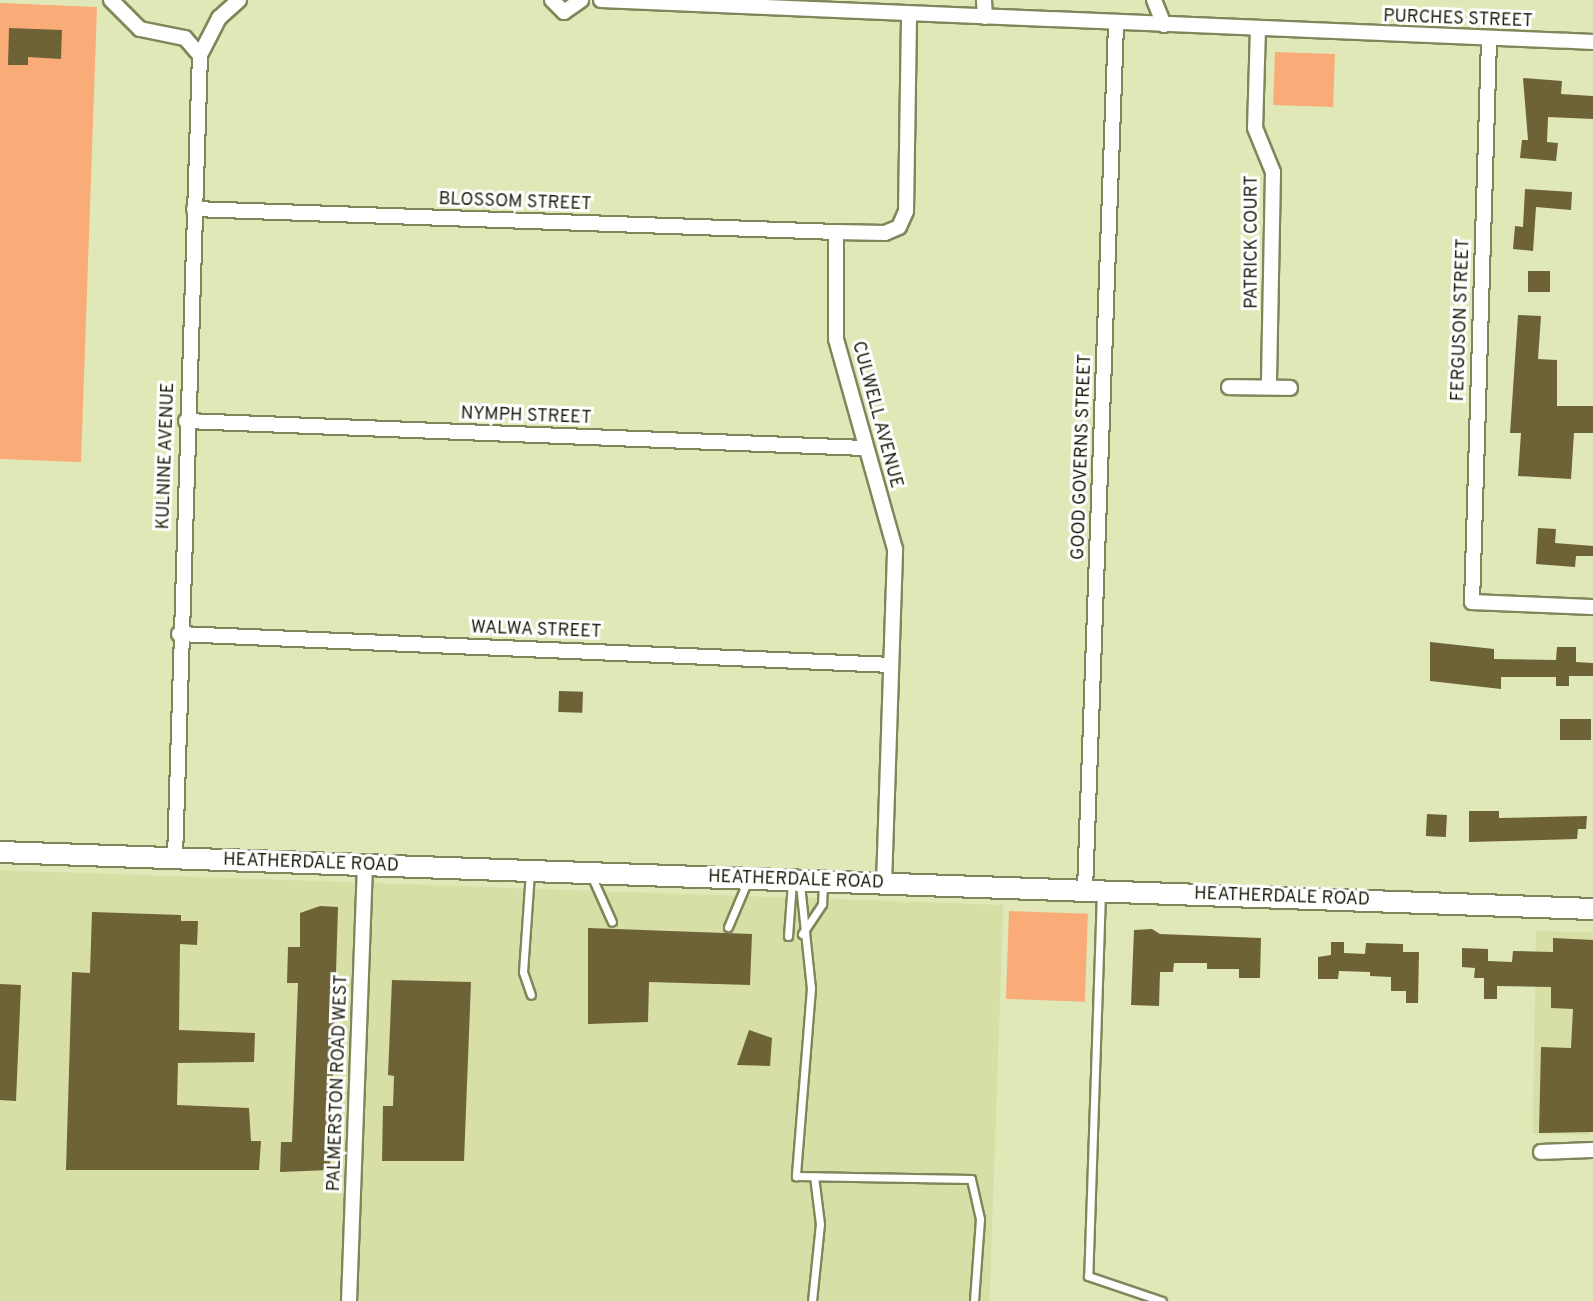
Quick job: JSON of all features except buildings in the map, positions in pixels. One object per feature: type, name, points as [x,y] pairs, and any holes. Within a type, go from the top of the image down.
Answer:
[{"type":"main road","name":"HEATHERDALE ROAD","points":[[0,852],[1593,909]]},
{"type":"street","points":[[111,0],[140,29],[185,38],[200,55]]},
{"type":"street","name":"KULNINE AVENUE","points":[[176,858],[179,634],[200,55],[219,18],[239,0]]},
{"type":"street","points":[[552,0],[569,12],[581,0]]},
{"type":"street","name":"PURCHES STREET","points":[[602,0],[1489,40],[1593,42]]},
{"type":"street","points":[[984,0],[985,17]]},
{"type":"street","points":[[1154,0],[1164,25]]},
{"type":"street","points":[[836,232],[885,233],[899,227],[906,211],[909,14]]},
{"type":"street","name":"GOOD GOVERNS STREET","points":[[1093,891],[1116,24]]},
{"type":"street","name":"PATRICK COURT","points":[[1258,28],[1255,128],[1273,172],[1269,387]]},
{"type":"street","name":"FERGUSON STREET","points":[[1489,40],[1472,602],[1593,607]]},
{"type":"street","name":"BLOSSOM STREET","points":[[194,209],[836,232]]},
{"type":"street","name":"CULWELL AVENUE","points":[[836,232],[836,339],[895,549],[884,884]]},
{"type":"street","points":[[1229,387],[1290,388]]},
{"type":"street","name":"NYMPH STREET","points":[[186,421],[865,448]]},
{"type":"street","name":"WALWA STREET","points":[[179,634],[891,665]]},
{"type":"street","name":"PALMERSTON ROAD WEST","points":[[349,1301],[365,866]]},
{"type":"street","points":[[1541,1152],[1593,1150]]},
{"type":"lane","points":[[530,872],[523,972],[531,995]]},
{"type":"lane","points":[[590,874],[612,922]]},
{"type":"lane","points":[[728,927],[748,880]]},
{"type":"lane","points":[[796,881],[811,988],[796,1176],[971,1179],[980,1219],[974,1301]]},
{"type":"lane","points":[[788,936],[796,881]]},
{"type":"lane","points":[[802,934],[822,904],[823,883]]},
{"type":"lane","points":[[1093,891],[1088,1276],[1162,1301]]},
{"type":"lane","points":[[812,1301],[820,1224],[814,1176]]},
{"type":"shaded area","points":[[0,3],[97,7],[81,462],[0,459]]},
{"type":"shaded area","points":[[1275,52],[1335,54],[1333,107],[1273,105]]},
{"type":"shaded area","points":[[0,870],[1003,905],[990,1301],[0,1301]]},
{"type":"shaded area","points":[[1009,911],[1088,914],[1085,1002],[1006,999]]},
{"type":"shaded area","points":[[1536,931],[1593,932],[1589,1135],[1532,1134]]}]
